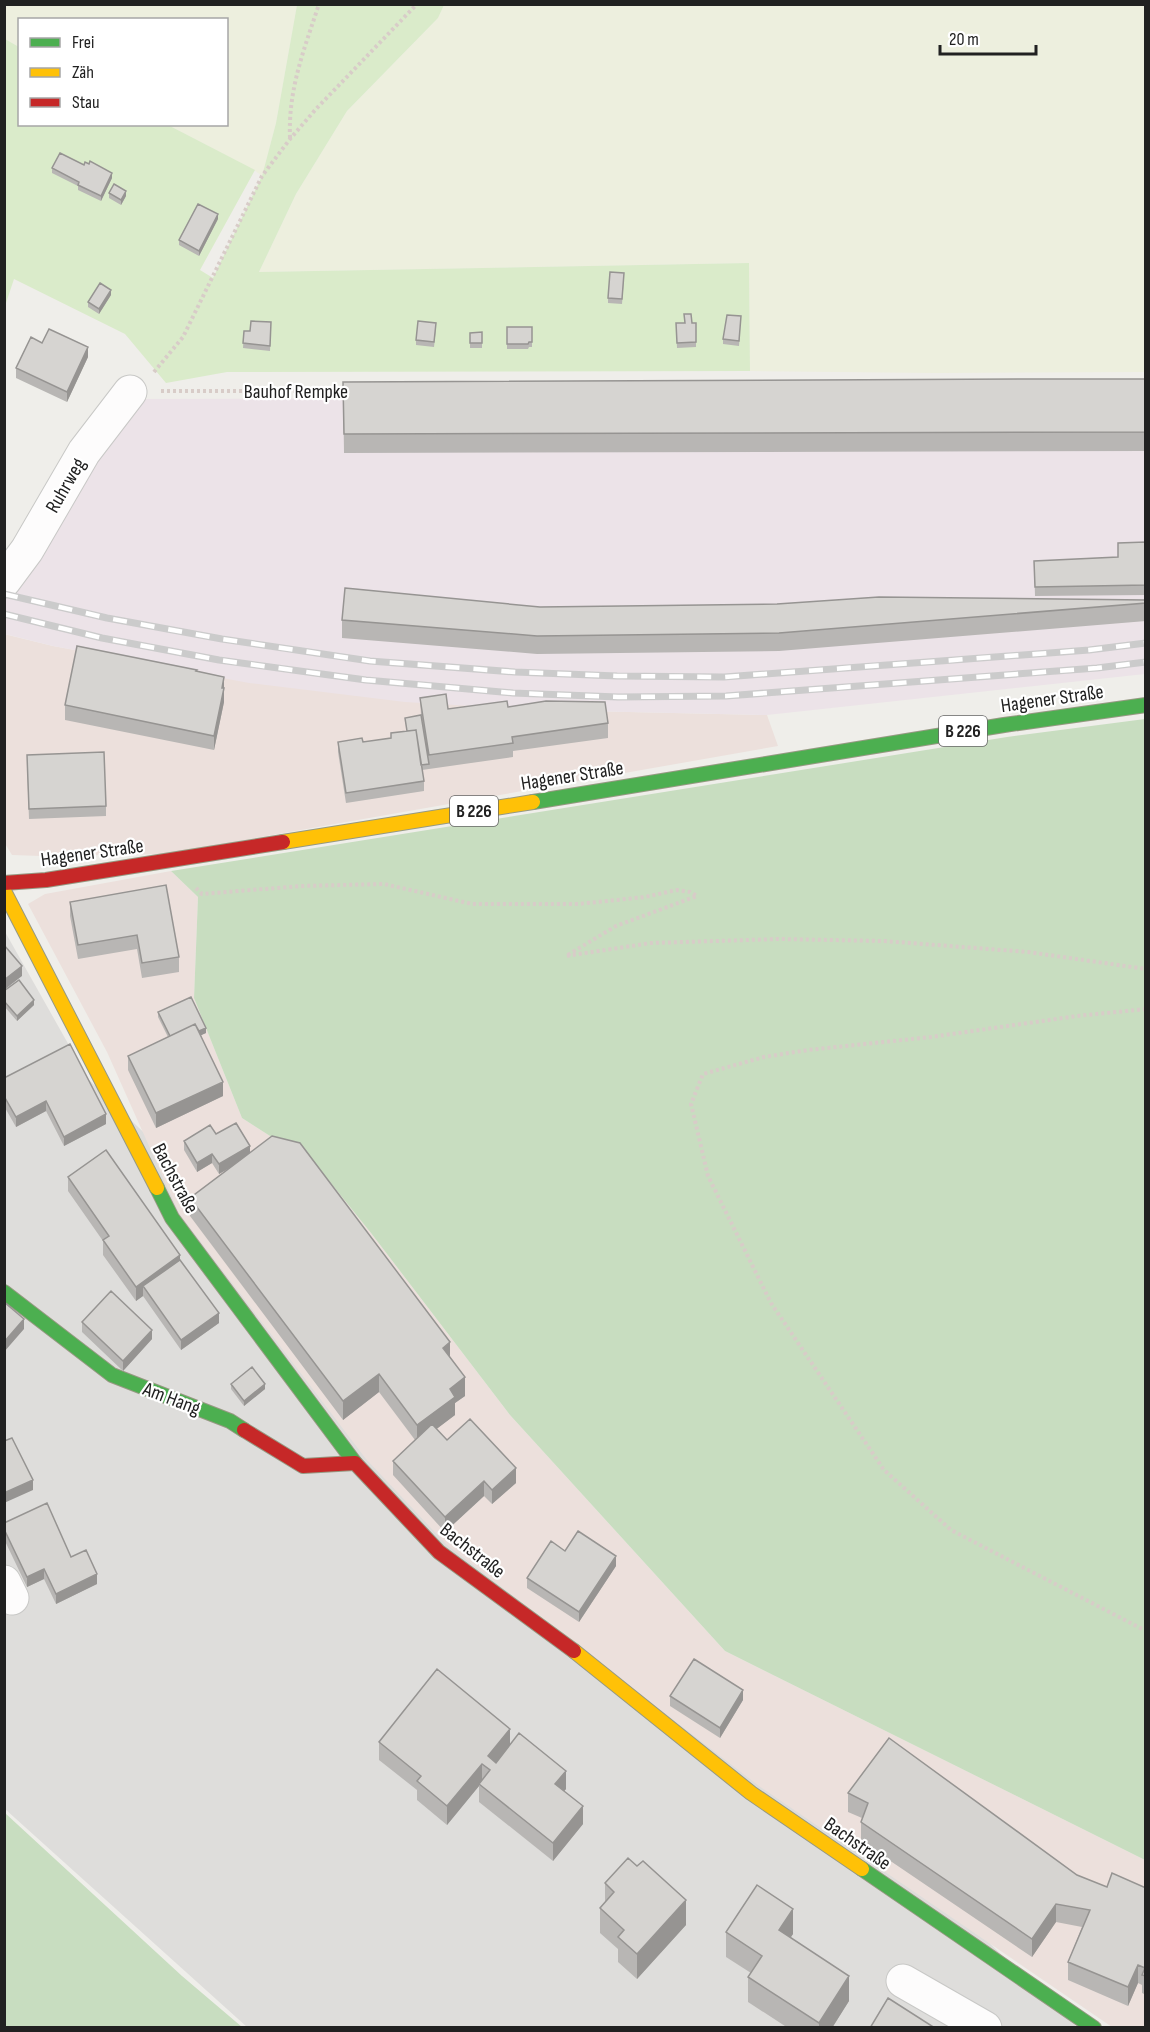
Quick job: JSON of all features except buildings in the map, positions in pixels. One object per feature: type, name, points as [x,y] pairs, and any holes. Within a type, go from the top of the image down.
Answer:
[{"type":"street","name":"Ruhrweg","points":[[4,581],[27,550],[84,452],[130,392]]},
{"type":"street","name":"Hagener Straße","points":[[4,883],[46,880],[1004,724],[1146,705]]},
{"type":"street","name":"Bachstraße","points":[[4,891],[172,1218],[355,1463],[439,1552],[549,1630],[751,1792],[1094,2028]]},
{"type":"street","name":"Am Hang","points":[[4,1292],[112,1375],[230,1421],[303,1466],[355,1463]]},
{"type":"street","points":[[903,1981],[985,2028]]},
{"type":"path","points":[[290,139],[289,117],[296,74],[319,4]]},
{"type":"path","points":[[130,392],[155,371],[183,337],[262,176],[290,139],[417,4]]},
{"type":"path","name":"Bauhof Rempke","points":[[130,392],[359,391]]},
{"type":"path","points":[[167,861],[202,894],[301,886],[384,884],[472,904],[578,904],[645,897],[677,890],[690,892],[697,896],[616,926],[566,956],[651,943],[778,939],[884,941],[1028,952],[1146,969]]},
{"type":"path","points":[[1146,1009],[1077,1016],[932,1037],[808,1050],[764,1058],[703,1074],[691,1104],[708,1176],[771,1303],[885,1470],[951,1530],[1146,1631]]},
{"type":"shaded area","points":[[1145,396],[1145,674],[767,715],[538,710],[405,702],[249,683],[53,646],[5,634],[5,578],[134,399]]},
{"type":"shaded area","points":[[4,634],[53,646],[249,682],[538,710],[767,715],[778,746],[165,854],[12,855],[4,842]]},
{"type":"shaded area","points":[[171,871],[198,897],[194,998],[242,1118],[317,1166],[510,1415],[725,1651],[1145,1860],[1145,2027],[1112,2027],[759,1786],[446,1544],[366,1459],[179,1213],[107,1052],[28,904],[45,894]]},
{"type":"shaded area","points":[[4,930],[88,1079],[1077,2027],[247,2027],[5,1809]]},
{"type":"green space","points":[[4,5],[297,5],[276,123],[262,176],[170,126],[228,126],[228,18],[18,18],[18,46],[5,39]]},
{"type":"green space","points":[[297,5],[444,5],[438,18],[347,111],[296,194],[259,272],[749,263],[750,371],[227,372],[166,383],[125,334],[14,279],[5,306],[5,39],[18,46],[18,126],[170,126],[255,170],[200,270],[213,278],[262,176],[276,123]]},
{"type":"green space","points":[[444,5],[1145,5],[1145,372],[750,371],[749,263],[259,272],[296,194],[347,111],[438,18]]},
{"type":"green space","points":[[1145,719],[1145,1860],[725,1651],[510,1415],[317,1166],[242,1118],[194,998],[198,897],[171,871],[1007,737]]},
{"type":"green space","points":[[5,1813],[182,1976],[242,2027],[5,2027]]},
{"type":"railway","points":[[4,594],[107,618],[222,639],[370,661],[515,672],[724,677],[1089,650],[1146,643]]},
{"type":"railway","points":[[4,614],[102,638],[219,660],[366,680],[513,693],[618,697],[726,696],[1097,668],[1146,662]]},
{"type":"traffic: fast","points":[[533,802],[1004,725],[1146,705]]},
{"type":"traffic: fast","points":[[157,1188],[172,1218],[355,1463]]},
{"type":"traffic: fast","points":[[4,1292],[112,1375],[230,1421],[244,1430]]},
{"type":"traffic: fast","points":[[862,1869],[1094,2028]]},
{"type":"traffic: slow","points":[[283,842],[533,802]]},
{"type":"traffic: slow","points":[[4,891],[157,1188]]},
{"type":"traffic: slow","points":[[574,1651],[751,1793],[862,1869]]},
{"type":"traffic: jam","points":[[4,883],[46,880],[283,842]]},
{"type":"traffic: jam","points":[[244,1430],[303,1466],[355,1463]]},
{"type":"traffic: jam","points":[[355,1463],[439,1552],[574,1651]]}]
